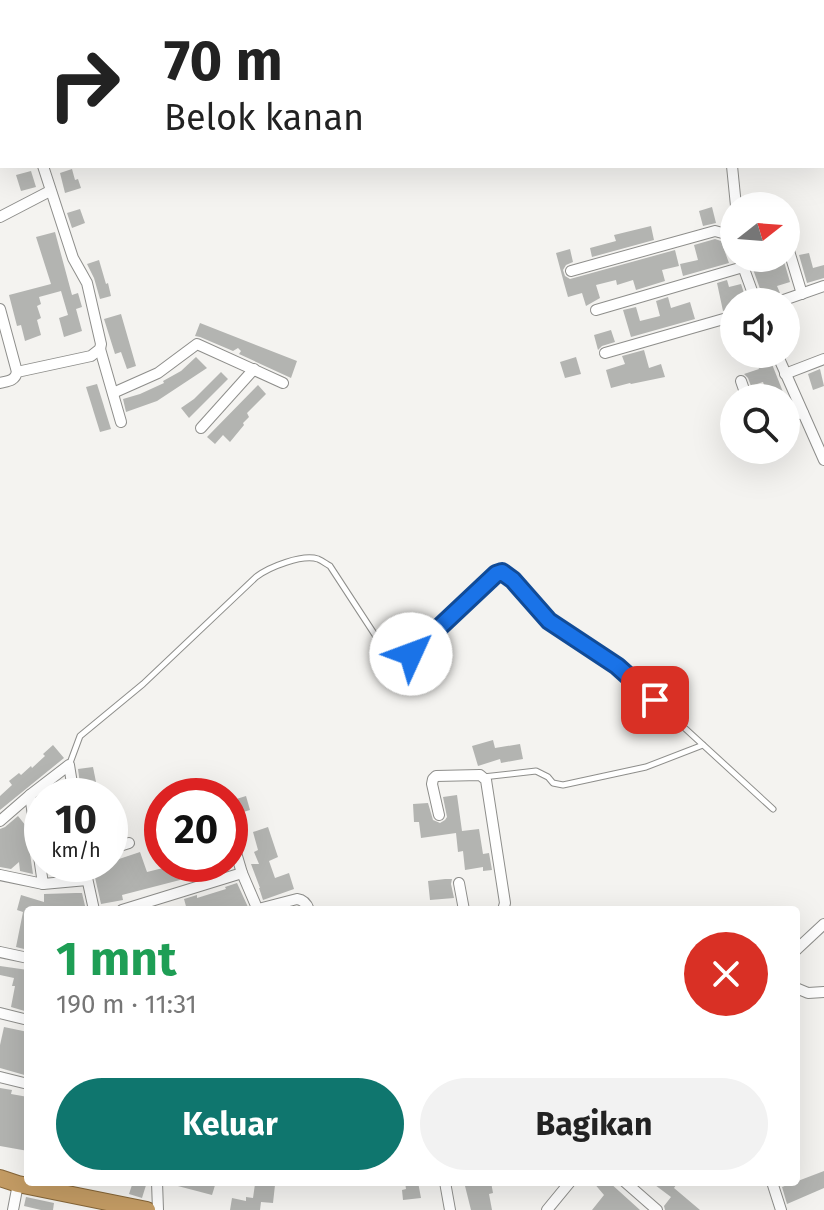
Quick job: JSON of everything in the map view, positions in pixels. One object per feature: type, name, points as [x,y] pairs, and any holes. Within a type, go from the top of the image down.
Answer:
[{"type":"highway","points":[[0,1178],[24,1185]]},
{"type":"highway","points":[[28,1186],[147,1210]]},
{"type":"street","points":[[44,168],[73,258],[87,283],[98,326],[100,349],[121,422]]},
{"type":"street","points":[[732,168],[735,192]]},
{"type":"street","points":[[0,217],[50,191]]},
{"type":"street","points":[[571,271],[720,232]]},
{"type":"street","points":[[596,310],[720,270]]},
{"type":"street","points":[[795,272],[802,294],[824,286]]},
{"type":"street","points":[[0,309],[17,372],[16,377],[0,383]]},
{"type":"street","points":[[605,353],[720,320]]},
{"type":"street","points":[[113,393],[158,373],[197,344],[283,383]]},
{"type":"street","points":[[17,372],[91,356],[100,349]]},
{"type":"street","points":[[785,374],[824,359]]},
{"type":"street","points":[[783,368],[824,460]]},
{"type":"street","points":[[201,428],[254,369]]},
{"type":"street","points":[[52,778],[69,765],[71,778]]},
{"type":"street","points":[[439,815],[432,784],[434,777],[483,777],[487,782],[504,906]]},
{"type":"street","points":[[0,821],[24,800]]},
{"type":"street","points":[[0,875],[43,884],[65,882]]},
{"type":"street","points":[[87,882],[93,906]]},
{"type":"street","points":[[135,906],[213,882]]},
{"type":"street","points":[[246,882],[255,906]]},
{"type":"street","points":[[459,883],[463,906]]},
{"type":"street","points":[[268,906],[297,899],[307,906]]},
{"type":"street","points":[[800,946],[824,924]]},
{"type":"street","points":[[0,952],[24,957]]},
{"type":"street","points":[[800,990],[808,993],[824,992]]},
{"type":"street","points":[[0,1013],[24,1019]]},
{"type":"street","points":[[0,1077],[24,1083]]},
{"type":"street","points":[[13,1210],[18,1184]]},
{"type":"street","points":[[157,1186],[158,1210]]},
{"type":"street","points":[[446,1186],[450,1210]]},
{"type":"street","points":[[547,1210],[567,1186]]},
{"type":"street","points":[[630,1186],[657,1210]]},
{"type":"street","points":[[773,1186],[781,1210]]},
{"type":"lane","points":[[69,765],[80,736],[143,684],[256,577],[285,562],[316,558],[330,566],[392,661],[397,663],[411,654],[496,574],[505,573],[549,621],[617,666],[773,809]]},
{"type":"lane","points":[[483,777],[536,771],[553,783],[563,785],[646,767],[703,745]]},
{"type":"building","points":[[72,169],[81,188],[65,193],[60,173]]},
{"type":"building","points":[[31,171],[36,187],[21,191],[16,175]]},
{"type":"building","points":[[712,207],[716,223],[703,226],[699,211]]},
{"type":"building","points":[[80,209],[85,223],[72,228],[67,213]]},
{"type":"building","points":[[651,226],[654,240],[592,257],[590,248],[616,241],[614,235]]},
{"type":"building","points":[[55,232],[72,295],[78,293],[82,307],[76,309],[82,331],[64,337],[59,318],[68,315],[61,291],[39,297],[41,304],[37,306],[41,318],[37,320],[41,335],[25,341],[21,325],[17,326],[9,295],[51,284],[36,237]]},
{"type":"building","points":[[715,239],[720,241],[720,266],[683,276],[680,264],[698,260],[694,245]]},
{"type":"building","points":[[570,249],[573,262],[563,270],[570,279],[675,250],[679,266],[662,270],[665,281],[636,290],[633,280],[617,285],[616,280],[596,285],[600,298],[586,306],[582,293],[568,297],[564,283],[556,253]]},
{"type":"building","points":[[809,253],[813,268],[824,265],[824,278],[807,283],[800,255]]},
{"type":"building","points":[[99,260],[111,296],[100,299],[87,264]]},
{"type":"building","points":[[754,272],[787,272],[790,282],[778,288],[760,288]]},
{"type":"building","points":[[727,280],[729,287],[741,284],[742,288],[720,288],[720,297],[717,283]]},
{"type":"building","points":[[668,297],[671,308],[690,302],[695,319],[631,337],[623,310],[636,307],[640,321],[660,316],[656,301]]},
{"type":"building","points":[[121,314],[136,366],[127,369],[121,352],[115,354],[104,319]]},
{"type":"building","points":[[200,323],[297,361],[291,378],[239,354],[241,351],[238,348],[233,351],[195,336]]},
{"type":"building","points":[[611,330],[615,342],[598,350],[594,335]]},
{"type":"building","points":[[644,350],[649,368],[661,364],[665,377],[611,388],[606,370],[625,364],[622,356]]},
{"type":"building","points":[[196,357],[207,368],[157,401],[126,412],[123,399],[164,383]]},
{"type":"building","points":[[576,357],[581,374],[565,378],[560,362]]},
{"type":"building","points":[[774,368],[780,384],[750,384],[744,374]]},
{"type":"building","points":[[820,369],[824,386],[813,390],[808,374]]},
{"type":"building","points":[[221,372],[228,379],[189,418],[181,408]]},
{"type":"building","points":[[97,384],[111,429],[100,432],[86,387]]},
{"type":"building","points":[[258,385],[266,394],[247,413],[249,417],[244,425],[230,442],[223,435],[215,444],[207,437]]},
{"type":"building","points":[[493,740],[495,748],[520,744],[523,759],[501,763],[500,759],[478,766],[472,746]]},
{"type":"building","points":[[53,745],[64,758],[39,778],[24,778],[24,790],[0,810],[0,796],[12,785],[9,781],[32,768],[45,756],[43,754]]},
{"type":"building","points":[[93,767],[95,778],[79,778],[78,769]]},
{"type":"building","points":[[457,795],[462,831],[479,829],[483,854],[489,853],[492,870],[483,871],[483,867],[465,870],[463,851],[458,852],[456,833],[421,838],[419,822],[414,822],[413,804],[428,803],[433,820],[440,823],[447,817],[443,797]]},
{"type":"building","points":[[18,816],[24,824],[24,872],[20,871],[19,862],[11,869],[0,867],[0,829]]},
{"type":"building","points":[[268,827],[278,857],[269,861],[275,878],[289,873],[294,889],[263,900],[251,864],[259,864],[254,852],[258,850],[253,832]]},
{"type":"building","points":[[140,852],[144,863],[144,882],[172,882],[122,895],[123,900],[101,904],[96,882],[128,882],[128,856]]},
{"type":"building","points":[[452,879],[454,898],[430,900],[428,881]]},
{"type":"building","points":[[237,883],[248,906],[186,906],[184,899],[197,895],[197,898]]},
{"type":"building","points":[[82,893],[85,906],[24,906],[24,949],[16,947],[23,912],[17,910],[21,895],[44,902],[44,894]]},
{"type":"building","points":[[0,966],[24,969],[24,1011],[11,1007],[14,978],[0,975]]},
{"type":"building","points":[[4,1027],[24,1031],[24,1075],[0,1068]]},
{"type":"building","points":[[0,1088],[24,1096],[24,1150],[0,1146]]},
{"type":"building","points":[[824,1171],[824,1188],[787,1204],[782,1187],[800,1186],[800,1180]]},
{"type":"building","points":[[132,1186],[146,1186],[142,1198],[129,1194]]},
{"type":"building","points":[[178,1186],[215,1186],[212,1195]]},
{"type":"building","points":[[255,1186],[275,1186],[273,1203],[261,1202],[260,1210],[230,1210],[232,1198],[246,1201],[246,1197],[253,1198]]},
{"type":"building","points":[[406,1186],[419,1186],[421,1198],[403,1200],[402,1190]]},
{"type":"building","points":[[465,1186],[492,1186],[493,1193],[489,1194],[492,1210],[471,1210]]},
{"type":"building","points":[[596,1186],[613,1186],[640,1210],[592,1210],[604,1195]]},
{"type":"building","points":[[656,1186],[675,1186],[700,1210],[665,1210],[664,1206],[671,1197]]},
{"type":"building","points":[[26,1197],[54,1203],[53,1210],[24,1206]]},
{"type":"route","points":[[411,654],[496,574],[502,572],[513,580],[549,621],[617,666],[655,700]]}]
